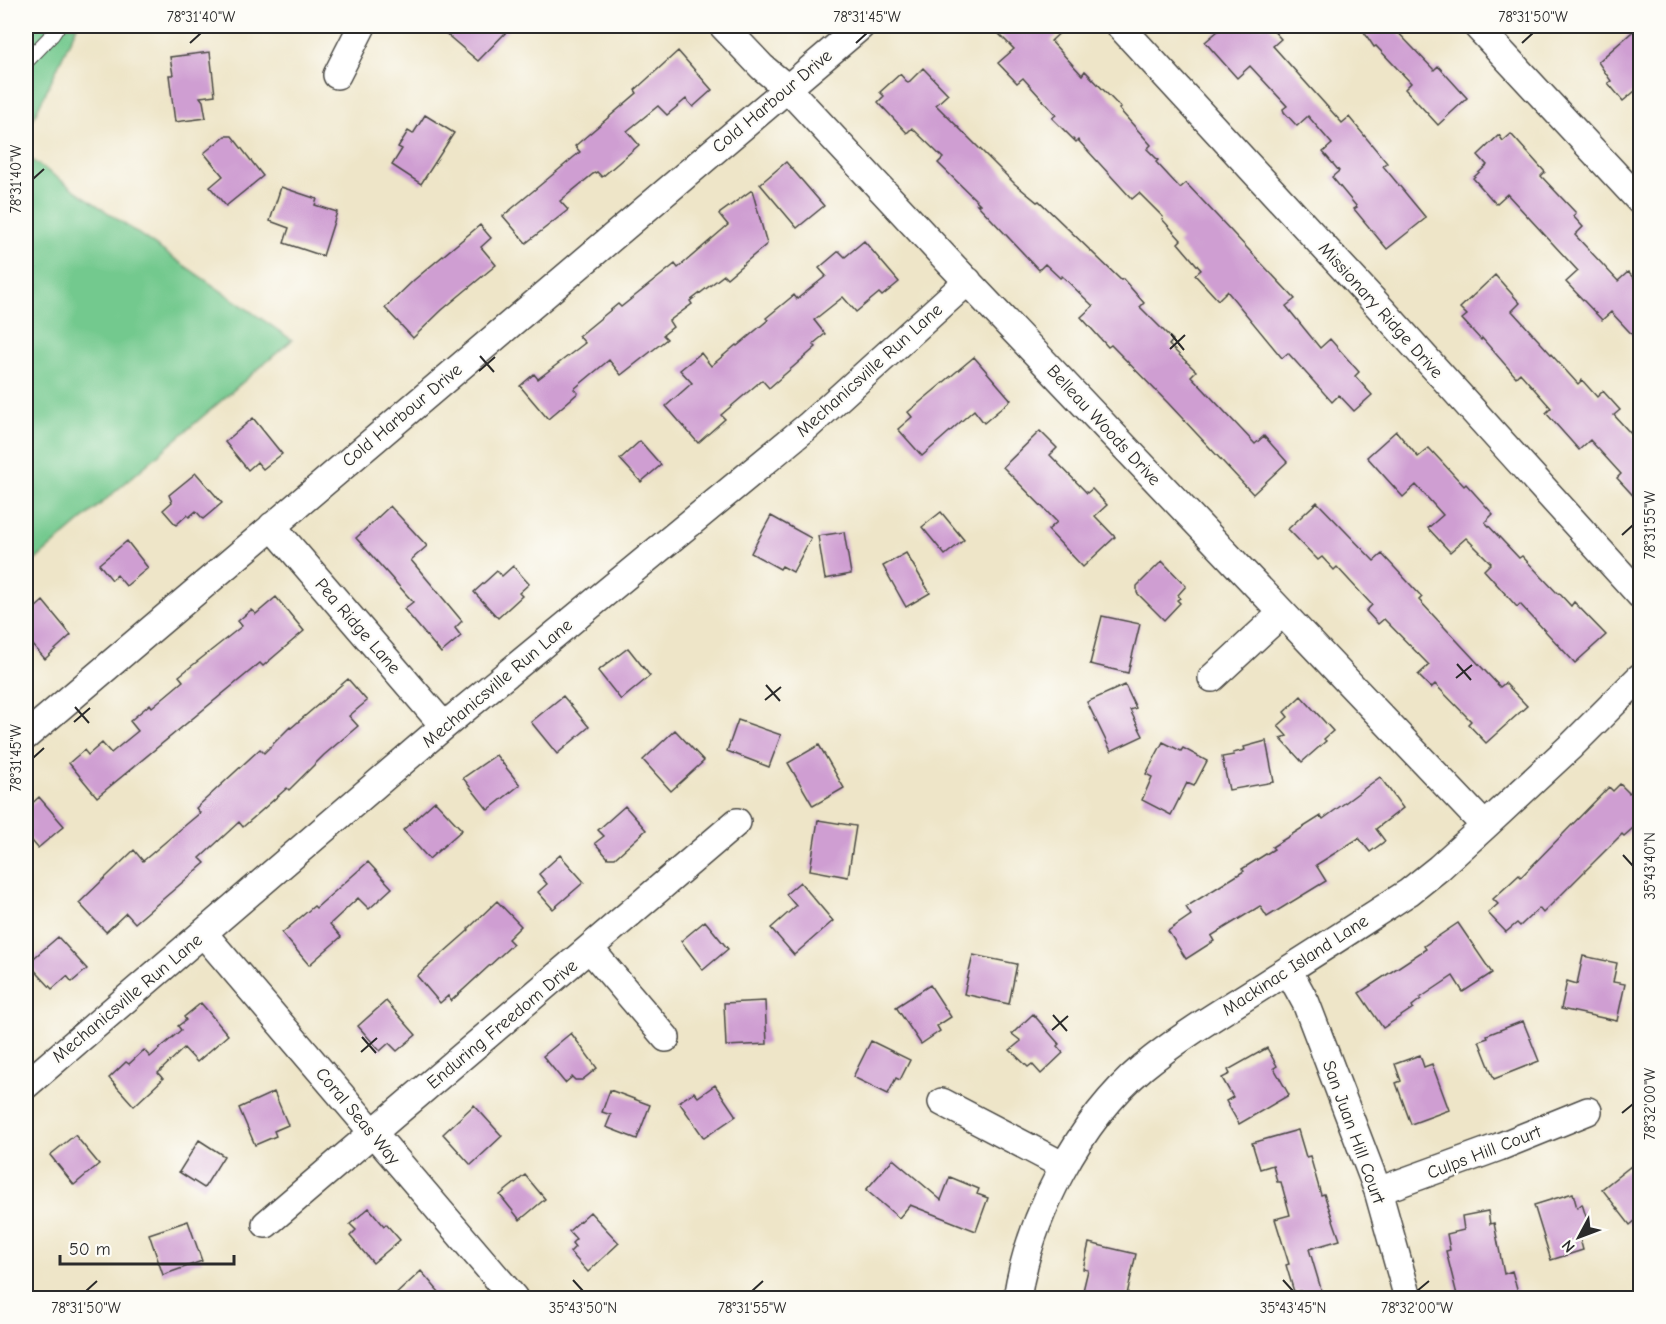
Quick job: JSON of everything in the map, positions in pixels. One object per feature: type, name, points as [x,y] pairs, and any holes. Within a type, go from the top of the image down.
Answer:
[{"type":"street","points":[[337,75],[362,26]]},
{"type":"street","name":"Belleau Woods Drive","points":[[723,26],[762,67],[787,88],[1485,826]]},
{"type":"street","name":"Cold Harbour Drive","points":[[26,736],[861,26]]},
{"type":"street","name":"Missionary Ridge Drive","points":[[1120,26],[1641,595]]},
{"type":"street","points":[[1478,26],[1641,201]]},
{"type":"street","name":"Mechanicsville Run Lane","points":[[26,1084],[444,726],[808,426],[968,281]]},
{"type":"street","name":"Pea Ridge Lane","points":[[272,526],[444,726]]},
{"type":"street","points":[[1212,678],[1282,613]]},
{"type":"street","name":"Mackinac Island Lane","points":[[1017,1299],[1038,1221],[1064,1166],[1113,1097],[1142,1068],[1181,1038],[1409,892],[1485,826],[1641,677]]},
{"type":"street","name":"Enduring Freedom Drive","points":[[266,1224],[737,822]]},
{"type":"street","name":"Coral Seas Way","points":[[203,933],[514,1299]]},
{"type":"street","points":[[590,949],[666,1038]]},
{"type":"street","name":"San Juan Hill Court","points":[[1288,970],[1306,1003],[1378,1191],[1408,1299]]},
{"type":"street","points":[[942,1102],[1064,1166]]},
{"type":"street","name":"Culps Hill Court","points":[[1378,1191],[1499,1147],[1588,1111]]},
{"type":"lane","points":[[26,62],[58,26]]},
{"type":"green space","points":[[26,26],[77,26],[26,134]]},
{"type":"green space","points":[[26,156],[292,340],[26,568]]},
{"type":"building","points":[[437,26],[512,26],[478,61]]},
{"type":"building","points":[[991,26],[1067,26],[1051,41],[1082,75],[1085,71],[1121,108],[1119,109],[1151,145],[1147,149],[1158,160],[1156,162],[1180,188],[1186,183],[1295,299],[1286,306],[1320,348],[1330,339],[1359,372],[1355,376],[1372,395],[1354,411],[1339,395],[1332,402],[1288,353],[1282,358],[1227,291],[1218,300],[1195,275],[1201,270],[1178,243],[1181,240],[1162,219],[1163,217],[1139,193],[1132,199],[1078,140],[1076,142],[1052,118],[1056,115],[1023,78],[1017,83],[998,63],[1014,49]]},
{"type":"building","points":[[1224,26],[1269,26],[1281,39],[1273,46],[1342,123],[1349,117],[1387,163],[1383,166],[1426,218],[1387,249],[1354,209],[1357,207],[1332,177],[1339,171],[1323,152],[1332,144],[1308,116],[1297,126],[1284,112],[1283,109],[1287,106],[1250,66],[1237,78],[1205,42]]},
{"type":"building","points":[[1360,26],[1392,26],[1434,70],[1438,66],[1467,98],[1438,125],[1405,89],[1411,83],[1376,46],[1374,47]]},
{"type":"building","points":[[1641,26],[1641,86],[1623,101],[1608,83],[1611,81],[1598,62]]},
{"type":"building","points":[[678,51],[712,90],[693,107],[686,99],[667,115],[658,106],[627,131],[639,145],[602,177],[597,172],[593,174],[560,201],[568,210],[526,243],[503,216],[580,152],[575,146],[637,93],[635,90]]},
{"type":"building","points":[[210,52],[215,95],[200,97],[206,118],[175,122],[169,75],[173,75],[170,57]]},
{"type":"building","points":[[923,68],[948,94],[936,105],[1015,184],[1037,202],[1039,201],[1121,280],[1123,279],[1144,303],[1140,307],[1173,340],[1169,345],[1196,371],[1191,376],[1255,444],[1264,436],[1287,462],[1253,494],[1168,403],[1111,345],[1108,347],[1081,317],[1093,306],[1062,276],[1060,278],[1045,264],[1039,270],[977,204],[980,204],[938,163],[943,158],[912,128],[907,133],[878,102],[884,96],[880,92],[900,74],[908,83]]},
{"type":"building","points":[[425,115],[454,133],[421,184],[392,165],[402,149],[398,147],[408,131],[413,134]]},
{"type":"building","points":[[1511,134],[1545,172],[1541,176],[1576,213],[1573,216],[1583,227],[1575,235],[1618,281],[1628,272],[1641,286],[1641,344],[1611,312],[1602,320],[1566,282],[1578,271],[1507,194],[1496,204],[1473,178],[1487,165],[1478,155],[1499,135],[1503,141]]},
{"type":"building","points":[[225,136],[232,136],[263,176],[226,206],[210,187],[223,176],[204,153]]},
{"type":"building","points":[[786,162],[824,206],[797,228],[760,184]]},
{"type":"building","points":[[281,187],[317,199],[315,205],[337,212],[323,256],[284,243],[289,228],[270,221]]},
{"type":"building","points":[[752,190],[767,244],[727,278],[724,275],[690,301],[692,304],[669,321],[673,327],[663,335],[667,339],[621,375],[609,360],[574,389],[578,393],[548,419],[520,386],[534,374],[538,379],[585,343],[579,336],[618,304],[621,307],[675,264],[678,268],[728,225],[719,214]]},
{"type":"building","points":[[480,225],[491,238],[481,247],[496,265],[442,310],[413,338],[385,308],[414,280]]},
{"type":"building","points":[[864,241],[899,282],[882,296],[879,293],[856,312],[843,297],[814,320],[825,334],[813,344],[816,347],[769,388],[762,380],[721,415],[725,419],[698,443],[666,406],[692,383],[680,370],[701,353],[711,366],[768,320],[766,318],[794,295],[797,299],[826,276],[819,268],[839,251],[845,257]]},
{"type":"building","points":[[1495,275],[1520,303],[1512,311],[1578,384],[1582,380],[1597,397],[1603,391],[1620,410],[1614,415],[1641,445],[1641,504],[1617,478],[1621,474],[1590,440],[1579,450],[1546,413],[1551,408],[1520,373],[1516,377],[1462,319],[1467,315],[1460,308]]},
{"type":"building","points":[[974,357],[1011,400],[984,423],[974,410],[922,456],[898,429],[912,417],[908,412]]},
{"type":"building","points":[[253,418],[282,454],[263,469],[257,462],[248,470],[225,442]]},
{"type":"building","points":[[1040,431],[1057,448],[1050,455],[1087,493],[1092,489],[1107,505],[1095,516],[1115,537],[1083,567],[1048,530],[1057,522],[1003,467]]},
{"type":"building","points":[[1396,431],[1418,457],[1429,448],[1493,514],[1485,522],[1519,558],[1522,556],[1571,606],[1574,602],[1606,635],[1575,663],[1520,604],[1517,607],[1484,570],[1491,563],[1466,538],[1450,552],[1428,528],[1443,515],[1416,485],[1403,497],[1367,457]]},
{"type":"building","points":[[640,441],[661,465],[641,482],[620,459]]},
{"type":"building","points":[[196,473],[222,503],[203,519],[196,511],[189,517],[187,515],[176,525],[163,510],[172,502],[169,495]]},
{"type":"building","points":[[1317,502],[1374,561],[1382,554],[1422,597],[1419,600],[1500,687],[1505,683],[1527,706],[1486,743],[1468,724],[1471,721],[1435,684],[1431,688],[1418,675],[1429,665],[1384,619],[1378,624],[1366,611],[1372,605],[1337,567],[1334,570],[1322,557],[1318,560],[1288,529]]},
{"type":"building","points":[[390,506],[427,546],[411,560],[462,621],[455,628],[461,636],[441,653],[404,609],[413,602],[356,538]]},
{"type":"building","points":[[941,512],[964,540],[945,555],[922,527]]},
{"type":"building","points":[[771,516],[811,538],[793,572],[782,566],[780,569],[751,553]]},
{"type":"building","points":[[844,532],[851,574],[825,579],[818,536]]},
{"type":"building","points":[[127,541],[148,568],[126,586],[117,575],[112,580],[99,564]]},
{"type":"building","points":[[906,553],[930,593],[906,607],[883,566]]},
{"type":"building","points":[[1162,561],[1186,586],[1178,595],[1180,598],[1177,600],[1180,603],[1164,620],[1137,593],[1137,586]]},
{"type":"building","points":[[513,566],[529,584],[519,593],[522,596],[498,618],[474,592],[497,571],[502,576]]},
{"type":"building","points":[[276,597],[304,631],[263,666],[260,663],[97,797],[69,763],[84,750],[88,755],[102,743],[111,753],[138,731],[130,721],[150,704],[152,707],[183,681],[179,676],[242,626],[238,621],[251,610],[256,614]]},
{"type":"building","points":[[43,601],[71,635],[45,659],[26,637],[26,616]]},
{"type":"building","points":[[1102,616],[1140,624],[1128,673],[1090,664]]},
{"type":"building","points":[[628,648],[650,676],[621,700],[598,671]]},
{"type":"building","points":[[348,679],[367,701],[349,716],[358,726],[324,755],[289,790],[287,788],[243,827],[239,822],[200,858],[205,863],[135,923],[126,913],[106,932],[79,903],[134,850],[143,861],[200,813],[196,808],[260,749],[264,753],[290,727]]},
{"type":"building","points":[[1125,685],[1136,708],[1130,710],[1143,736],[1111,751],[1087,702]]},
{"type":"building","points":[[563,696],[589,727],[557,754],[531,722]]},
{"type":"building","points":[[1301,696],[1333,731],[1324,739],[1326,741],[1302,762],[1280,738],[1287,736],[1278,726],[1288,717],[1284,712]]},
{"type":"building","points":[[738,720],[781,735],[769,767],[727,751]]},
{"type":"building","points":[[675,730],[704,761],[671,791],[643,760]]},
{"type":"building","points":[[1266,741],[1274,782],[1229,790],[1222,757],[1234,755],[1233,753],[1245,750],[1244,747]]},
{"type":"building","points":[[1163,742],[1181,751],[1183,748],[1207,761],[1194,786],[1187,783],[1171,815],[1142,800],[1152,777],[1146,774]]},
{"type":"building","points":[[819,745],[844,788],[813,806],[788,763]]},
{"type":"building","points":[[496,755],[520,785],[488,810],[463,778]]},
{"type":"building","points":[[1380,777],[1403,808],[1376,829],[1385,841],[1370,852],[1359,838],[1316,865],[1326,881],[1267,917],[1260,906],[1211,936],[1214,941],[1186,959],[1168,931],[1191,915],[1186,907],[1244,871],[1242,869],[1274,849],[1272,847],[1321,816],[1323,819]]},
{"type":"building","points":[[1641,783],[1641,821],[1624,836],[1622,834],[1543,913],[1539,908],[1520,926],[1517,923],[1506,932],[1488,913],[1498,904],[1493,899],[1519,875],[1521,877],[1609,787],[1613,791],[1620,784],[1629,793]]},
{"type":"building","points":[[39,797],[64,826],[38,848],[26,834],[26,809]]},
{"type":"building","points":[[435,801],[462,830],[429,859],[403,830]]},
{"type":"building","points":[[625,806],[646,830],[615,858],[608,858],[595,843],[604,836],[598,830]]},
{"type":"building","points":[[818,820],[856,826],[848,877],[810,870]]},
{"type":"building","points":[[560,855],[584,882],[553,909],[538,892],[547,884],[539,874]]},
{"type":"building","points":[[368,862],[392,888],[369,909],[358,898],[330,924],[341,937],[309,965],[282,933],[314,906],[316,908]]},
{"type":"building","points":[[800,882],[833,921],[794,955],[771,928],[796,906],[786,894]]},
{"type":"building","points":[[497,901],[521,926],[508,939],[513,944],[451,1001],[448,996],[440,1003],[417,976],[469,930]]},
{"type":"building","points":[[705,921],[728,949],[703,970],[681,941]]},
{"type":"building","points":[[1458,923],[1492,973],[1463,992],[1453,976],[1420,998],[1412,1006],[1413,1008],[1383,1028],[1359,993],[1426,949],[1424,946]]},
{"type":"building","points":[[58,937],[87,969],[72,982],[67,976],[52,989],[28,963]]},
{"type":"building","points":[[973,955],[1017,964],[1009,1004],[964,994]]},
{"type":"building","points":[[1583,956],[1617,963],[1613,982],[1625,984],[1617,1021],[1561,1009],[1567,981],[1577,984]]},
{"type":"building","points":[[930,985],[951,1017],[937,1026],[940,1031],[921,1044],[896,1007]]},
{"type":"building","points":[[386,1001],[416,1035],[397,1051],[389,1043],[380,1051],[358,1026]]},
{"type":"building","points":[[765,1001],[767,1044],[726,1046],[724,1003]]},
{"type":"building","points":[[201,1003],[228,1035],[197,1062],[184,1048],[158,1073],[163,1079],[134,1106],[109,1078],[126,1062],[129,1064],[144,1050],[150,1057],[181,1030],[178,1026],[186,1020],[184,1017]]},
{"type":"building","points":[[1033,1014],[1059,1044],[1057,1046],[1063,1053],[1041,1074],[1032,1064],[1028,1067],[1010,1050],[1021,1041],[1012,1034]]},
{"type":"building","points":[[1523,1021],[1539,1061],[1494,1079],[1479,1041],[1488,1038],[1487,1035]]},
{"type":"building","points":[[571,1033],[597,1068],[582,1080],[575,1080],[572,1077],[565,1083],[543,1056]]},
{"type":"building","points":[[871,1041],[910,1060],[900,1080],[896,1078],[888,1094],[853,1077]]},
{"type":"building","points":[[1267,1048],[1277,1066],[1274,1068],[1289,1095],[1239,1124],[1226,1101],[1233,1097],[1222,1078],[1230,1074],[1228,1070]]},
{"type":"building","points":[[1420,1055],[1424,1067],[1432,1064],[1449,1110],[1411,1124],[1396,1083],[1401,1081],[1395,1064]]},
{"type":"building","points":[[715,1085],[736,1116],[704,1138],[679,1102],[694,1092],[698,1097]]},
{"type":"building","points":[[610,1090],[650,1105],[637,1139],[606,1127],[611,1115],[602,1112]]},
{"type":"building","points":[[274,1092],[288,1125],[274,1131],[276,1136],[255,1145],[239,1108]]},
{"type":"building","points":[[474,1105],[502,1136],[471,1165],[443,1134]]},
{"type":"building","points":[[1298,1130],[1306,1157],[1310,1156],[1321,1195],[1324,1194],[1340,1240],[1309,1249],[1324,1299],[1302,1299],[1300,1291],[1294,1292],[1286,1265],[1289,1264],[1275,1219],[1290,1215],[1281,1182],[1277,1182],[1273,1165],[1260,1169],[1252,1143]]},
{"type":"building","points":[[75,1135],[99,1164],[74,1185],[50,1155]]},
{"type":"building","points":[[199,1140],[224,1156],[204,1188],[179,1172]]},
{"type":"building","points":[[893,1159],[941,1200],[950,1177],[979,1189],[977,1194],[988,1198],[976,1231],[910,1205],[899,1218],[866,1190]]},
{"type":"building","points":[[1631,1166],[1641,1179],[1641,1216],[1630,1225],[1602,1189]]},
{"type":"building","points":[[525,1175],[545,1199],[520,1220],[500,1195]]},
{"type":"building","points":[[1573,1193],[1577,1208],[1582,1204],[1591,1232],[1579,1235],[1583,1250],[1551,1260],[1534,1205]]},
{"type":"building","points":[[369,1208],[400,1240],[373,1263],[350,1236],[356,1230],[350,1224]]},
{"type":"building","points":[[1488,1211],[1490,1224],[1494,1223],[1504,1274],[1512,1271],[1520,1299],[1458,1299],[1446,1251],[1450,1250],[1447,1234],[1464,1230],[1462,1216]]},
{"type":"building","points":[[590,1212],[619,1243],[588,1272],[570,1252],[575,1247],[572,1243],[576,1239],[569,1231]]},
{"type":"building","points":[[188,1221],[202,1261],[163,1275],[149,1234]]},
{"type":"building","points":[[1089,1243],[1136,1254],[1126,1299],[1081,1299],[1088,1270],[1083,1269]]},
{"type":"building","points":[[421,1271],[445,1299],[391,1299]]}]
